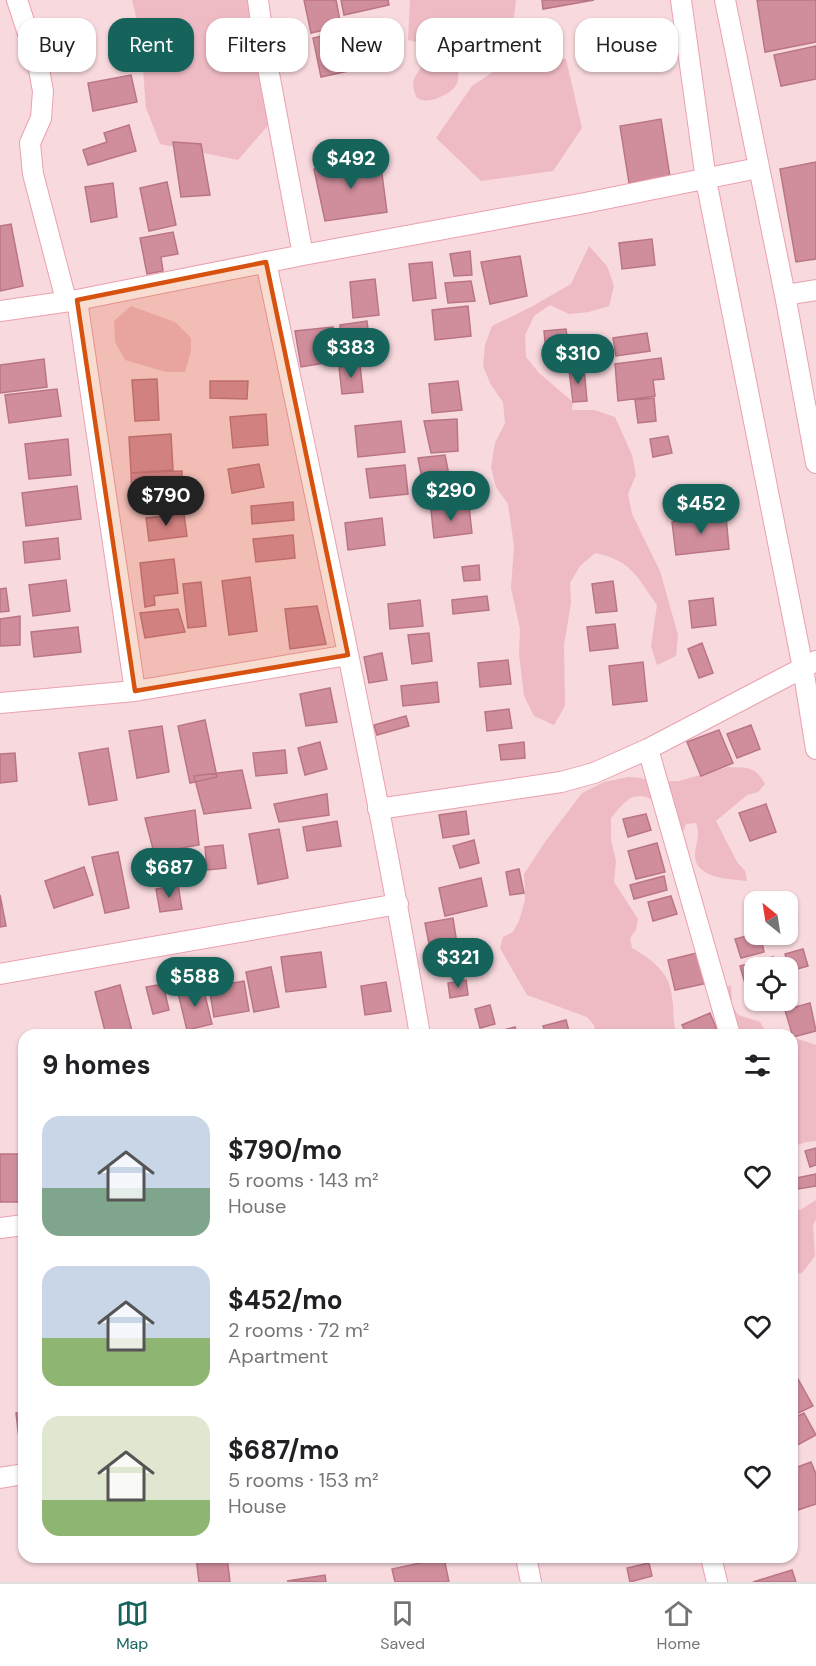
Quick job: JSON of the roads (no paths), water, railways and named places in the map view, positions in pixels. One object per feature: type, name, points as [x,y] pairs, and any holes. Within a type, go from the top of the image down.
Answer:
[{"type":"street","points":[[17,0],[38,64],[43,91],[41,118],[30,143],[33,174],[71,300],[135,691]]},
{"type":"street","points":[[258,0],[265,52],[303,255]]},
{"type":"street","points":[[681,0],[706,180],[809,664],[816,749]]},
{"type":"street","points":[[725,0],[785,295],[816,463]]},
{"type":"street","points":[[0,311],[71,300],[706,180],[758,168]]},
{"type":"street","points":[[266,262],[398,904],[419,1029]]},
{"type":"street","points":[[785,295],[816,290]]},
{"type":"street","points":[[0,703],[135,691],[348,655]]},
{"type":"street","points":[[378,809],[561,782],[594,773],[648,749],[809,664]]},
{"type":"street","points":[[648,749],[728,1029]]},
{"type":"street","points":[[0,974],[398,904]]},
{"type":"street","points":[[0,1228],[18,1226]]},
{"type":"street","points":[[0,1478],[18,1475]]},
{"type":"street","points":[[527,1563],[531,1582]]},
{"type":"street","points":[[712,1563],[717,1582]]}]
